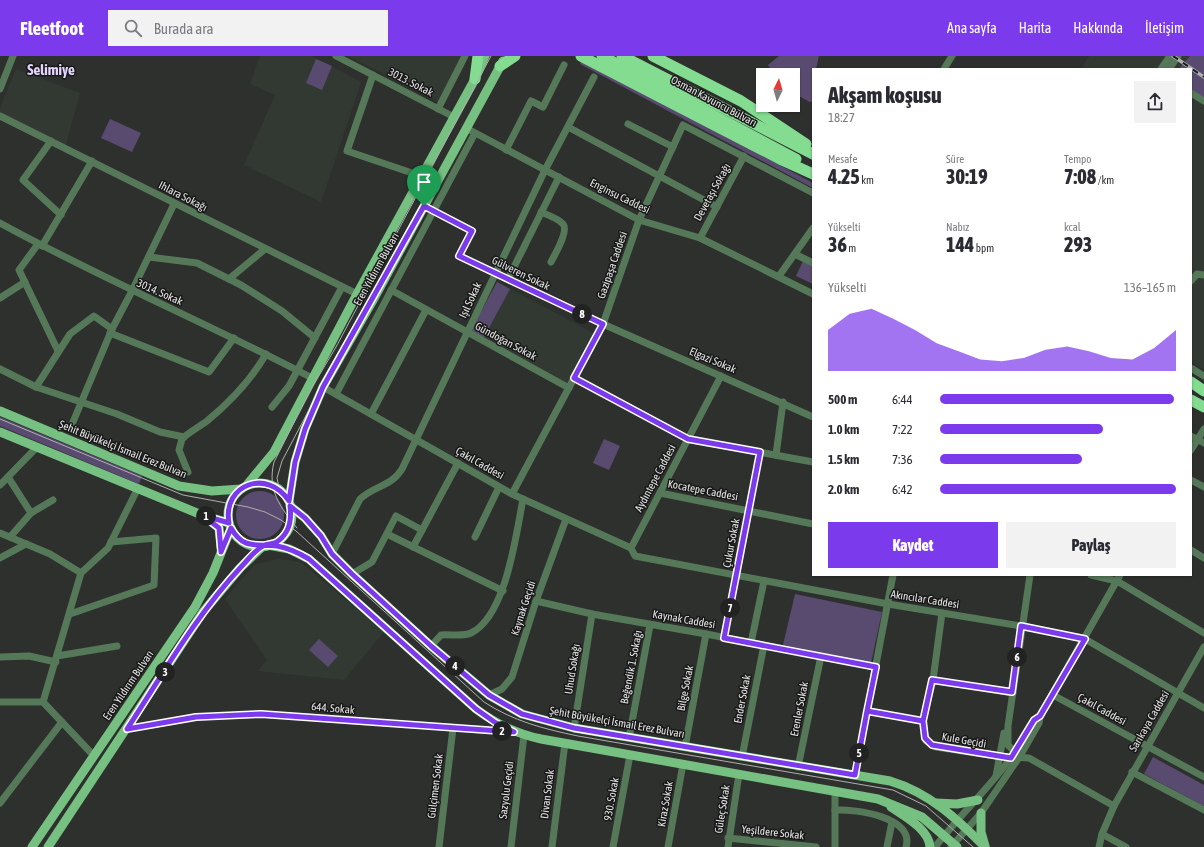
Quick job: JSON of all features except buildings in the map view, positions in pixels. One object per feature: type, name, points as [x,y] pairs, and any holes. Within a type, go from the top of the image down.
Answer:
[{"type":"highway","points":[[475,79],[478,56]]},
{"type":"highway","points":[[500,66],[515,56]]},
{"type":"highway","points":[[581,56],[782,160],[812,174]]},
{"type":"highway","name":"Osman Kavuncu Bulvarı","points":[[602,56],[773,146],[812,169]]},
{"type":"highway","name":"Osman Kavuncu Bulvarı","points":[[622,56],[812,153]]},
{"type":"highway","points":[[652,56],[741,101],[812,147]]},
{"type":"highway","points":[[1192,383],[1204,391]]},
{"type":"highway","points":[[1192,401],[1204,407]]},
{"type":"main road","name":"Eren Yıldırım Bulvarı","points":[[244,487],[274,452],[357,294],[475,79],[485,56]]},
{"type":"main road","name":"Eren Yıldırım Bulvarı","points":[[290,504],[295,462],[305,429],[323,387],[506,56]]},
{"type":"main road","name":"Şehit Büyükelçi İsmail Erez Bulvarı","points":[[0,412],[179,486],[212,491],[244,487]]},
{"type":"main road","points":[[0,432],[230,526]]},
{"type":"main road","points":[[265,546],[278,540],[286,533],[291,521],[290,504],[278,488],[268,484],[257,483],[244,487],[230,503],[228,512],[230,526],[237,537],[246,543],[265,546],[290,549],[309,559],[476,709],[496,723],[514,732],[630,755],[878,799],[922,817],[944,835],[954,846]]},
{"type":"main road","name":"Şehit Büyükelçi İsmail Erez Bulvarı","points":[[290,504],[321,536],[332,554],[431,646],[489,695],[522,714],[574,728],[901,784],[920,792],[968,829],[986,847]]},
{"type":"main road","points":[[202,515],[219,528],[221,552]]},
{"type":"main road","name":"Eren Yıldırım Bulvarı","points":[[32,847],[194,607],[213,573],[230,526]]},
{"type":"main road","name":"Eren Yıldırım Bulvarı","points":[[49,846],[204,612],[240,568],[265,546]]},
{"type":"main road","points":[[878,799],[909,819],[928,838],[930,847]]},
{"type":"main road","points":[[936,804],[958,804],[978,800]]},
{"type":"main road","points":[[981,813],[981,832],[986,847]]},
{"type":"street","points":[[0,89],[13,56]]},
{"type":"street","name":"3013. Sokak","points":[[336,56],[454,117]]},
{"type":"street","points":[[438,109],[465,56]]},
{"type":"street","points":[[945,68],[952,56]]},
{"type":"street","points":[[1162,68],[1170,56]]},
{"type":"street","points":[[1170,68],[1178,56]]},
{"type":"street","points":[[506,150],[531,101],[543,107],[564,65]]},
{"type":"street","points":[[0,69],[6,73]]},
{"type":"street","points":[[373,75],[347,151],[421,176]]},
{"type":"street","name":"Işıl Sokak","points":[[332,554],[360,499],[368,492],[386,485],[397,476],[544,170],[594,77]]},
{"type":"street","points":[[1192,94],[1204,101]]},
{"type":"street","name":"Ihlara Sokağı","points":[[0,116],[357,294]]},
{"type":"street","points":[[628,124],[673,147]]},
{"type":"street","name":"Gazipaşa Caddesi","points":[[512,494],[603,324],[639,220],[683,125],[744,156]]},
{"type":"street","points":[[568,127],[660,175],[717,207]]},
{"type":"street","name":"Enginsu Caddesi","points":[[466,128],[639,220],[700,238],[812,293]]},
{"type":"street","points":[[336,394],[475,133]]},
{"type":"street","points":[[51,141],[23,180],[61,215]]},
{"type":"street","points":[[744,156],[812,192]]},
{"type":"street","name":"Devetaşı Sokağı","points":[[700,238],[744,156]]},
{"type":"street","points":[[58,351],[19,270],[40,245],[61,215],[92,161]]},
{"type":"street","points":[[508,279],[558,177]]},
{"type":"street","points":[[73,422],[111,331],[174,204]]},
{"type":"street","name":"Gülveren Sokak","points":[[424,206],[472,231],[459,256],[603,324]]},
{"type":"street","points":[[541,212],[562,223],[565,227],[565,233],[551,262]]},
{"type":"street","name":"3014. Sokak","points":[[0,224],[132,291],[234,338],[312,378]]},
{"type":"street","points":[[779,276],[812,229]]},
{"type":"street","points":[[229,279],[265,249]]},
{"type":"street","points":[[795,254],[812,262]]},
{"type":"street","points":[[149,257],[197,263],[229,279],[282,311],[315,338]]},
{"type":"street","points":[[1192,280],[1197,274],[1204,275]]},
{"type":"street","points":[[0,298],[25,282]]},
{"type":"street","points":[[272,406],[284,394],[342,287]]},
{"type":"street","name":"Gündoğan Sokak","points":[[391,290],[569,388]]},
{"type":"street","points":[[371,414],[426,310]]},
{"type":"street","points":[[36,387],[70,334],[94,316],[111,331],[209,372],[234,338]]},
{"type":"street","name":"Elgazi Sokak","points":[[603,324],[783,402],[812,416]]},
{"type":"street","points":[[188,472],[180,450],[180,443],[184,437],[211,417],[237,393],[253,374],[266,354]]},
{"type":"street","points":[[0,369],[36,387],[81,401],[160,432],[184,437]]},
{"type":"street","points":[[1192,369],[1204,376]]},
{"type":"street","name":"Aydıntepe Caddesi","points":[[631,548],[721,376]]},
{"type":"street","points":[[574,378],[688,439],[812,462]]},
{"type":"street","name":"Çakıl Caddesi","points":[[323,387],[512,494],[631,548]]},
{"type":"street","points":[[776,455],[783,402]]},
{"type":"street","points":[[1204,429],[1194,438],[1204,444]]},
{"type":"street","points":[[0,485],[37,447]]},
{"type":"street","name":"Çukur Sokak","points":[[724,638],[760,452]]},
{"type":"street","points":[[413,546],[458,463]]},
{"type":"street","points":[[8,477],[31,513]]},
{"type":"street","points":[[1192,481],[1204,487]]},
{"type":"street","points":[[475,537],[499,487]]},
{"type":"street","points":[[43,702],[81,573],[108,548],[138,488]]},
{"type":"street","name":"Kocatepe Caddesi","points":[[660,493],[812,524]]},
{"type":"street","points":[[431,646],[441,635],[470,634],[484,625],[503,591],[513,555],[523,499]]},
{"type":"street","points":[[10,537],[31,513],[52,500]]},
{"type":"street","points":[[352,574],[372,562],[396,516],[422,530]]},
{"type":"street","name":"Kaynak Geçidi","points":[[489,695],[502,689],[512,677],[536,601],[566,519]]},
{"type":"street","points":[[0,533],[50,554],[81,573]]},
{"type":"street","points":[[387,534],[503,591]]},
{"type":"street","points":[[70,614],[154,585],[156,538],[111,542]]},
{"type":"street","points":[[0,558],[26,544]]},
{"type":"street","name":"Akıncılar Caddesi","points":[[631,548],[635,556],[888,604],[1021,626],[1085,639],[1204,708]]},
{"type":"street","points":[[1192,551],[1204,558]]},
{"type":"street","points":[[855,775],[893,576]]},
{"type":"street","points":[[1015,756],[1008,745],[1008,726],[1021,626],[1030,576]]},
{"type":"street","points":[[1100,576],[1118,578],[1204,633]]},
{"type":"street","points":[[954,846],[981,813],[1015,756],[1039,723],[1040,716],[1085,639],[1118,578]]},
{"type":"street","points":[[751,643],[764,581]]},
{"type":"street","name":"Kaynak Caddesi","points":[[536,601],[592,614],[706,634],[876,667]]},
{"type":"street","points":[[867,711],[923,721],[932,680],[942,613]]},
{"type":"street","name":"Uhud Sokağı","points":[[574,728],[592,614]]},
{"type":"street","name":"Beğendik 1. Sokağı","points":[[629,738],[650,625]]},
{"type":"street","name":"Bilge Sokak","points":[[685,747],[706,634]]},
{"type":"street","name":"Ender Sokak","points":[[742,757],[764,645]]},
{"type":"street","points":[[0,657],[29,656],[56,659],[117,646]]},
{"type":"street","name":"Sarıkaya Caddesi","points":[[1099,847],[1102,834],[1114,806],[1204,647]]},
{"type":"street","name":"Erenler Sokak","points":[[798,767],[821,656]]},
{"type":"street","points":[[932,680],[1012,692]]},
{"type":"street","name":"Çakıl Caddesi","points":[[1052,695],[1204,777]]},
{"type":"street","points":[[0,702],[43,702],[94,756]]},
{"type":"street","name":"644. Sokak","points":[[127,729],[190,718],[254,714],[514,732]]},
{"type":"street","name":"Kule Geçidi","points":[[923,721],[926,741],[936,747],[1000,756],[1015,756],[1037,761],[1114,806]]},
{"type":"street","points":[[0,803],[62,722]]},
{"type":"street","points":[[996,777],[1005,730],[1008,726]]},
{"type":"street","name":"Gülçimen Sokak","points":[[438,847],[453,728]]},
{"type":"street","name":"Sazyolu Geçidi","points":[[511,847],[524,735]]},
{"type":"street","name":"Divan Sokak","points":[[552,847],[565,743]]},
{"type":"street","name":"930. Sokak","points":[[614,847],[630,755]]},
{"type":"street","points":[[935,847],[944,835],[978,800],[1015,756]]},
{"type":"street","name":"Kiraz Sokak","points":[[668,847],[683,764]]},
{"type":"street","points":[[1132,772],[1204,810]]},
{"type":"street","name":"Güleç Sokak","points":[[728,847],[728,838],[739,774]]},
{"type":"street","points":[[835,791],[835,847]]},
{"type":"street","points":[[835,810],[868,813],[892,822],[906,833],[908,841],[906,847]]},
{"type":"street","points":[[887,847],[892,822]]},
{"type":"street","points":[[1102,834],[1126,847]]},
{"type":"street","name":"Yeşildere Sokak","points":[[728,838],[816,847]]},
{"type":"shaded area","points":[[260,56],[312,56],[361,82],[321,202],[244,165],[275,95],[250,84]]},
{"type":"shaded area","points":[[348,56],[462,56],[438,101]]},
{"type":"shaded area","points":[[779,56],[819,56],[816,68],[812,68],[812,101],[810,102],[800,97],[800,68],[770,68],[768,65]]},
{"type":"shaded area","points":[[1089,56],[1204,56],[1204,370],[1192,363],[1192,68],[1082,68]]},
{"type":"shaded area","points":[[1190,56],[1204,56],[1204,98],[1192,90],[1192,68],[1180,68]]},
{"type":"shaded area","points":[[316,59],[332,66],[322,90],[306,83]]},
{"type":"shaded area","points":[[582,60],[812,182],[812,187],[580,64]]},
{"type":"shaded area","points":[[16,69],[80,93],[65,148],[0,116],[0,108]]},
{"type":"shaded area","points":[[110,119],[141,133],[132,152],[101,138]]},
{"type":"shaded area","points":[[803,261],[812,266],[812,284],[796,276]]},
{"type":"shaded area","points":[[497,282],[595,334],[568,384],[470,332]]},
{"type":"shaded area","points":[[497,282],[510,289],[483,339],[470,332]]},
{"type":"shaded area","points":[[0,417],[142,476],[139,484],[0,426]]},
{"type":"shaded area","points":[[604,439],[620,446],[609,470],[593,463]]},
{"type":"shaded area","points":[[255,491],[265,491],[277,498],[284,510],[284,520],[277,532],[265,539],[255,539],[247,535],[240,528],[236,520],[236,510],[240,502],[247,495]]},
{"type":"shaded area","points":[[277,559],[302,563],[384,632],[344,680],[258,671],[267,660],[225,599],[254,565]]},
{"type":"shaded area","points":[[795,594],[882,612],[871,663],[783,645]]},
{"type":"shaded area","points":[[319,639],[338,656],[328,667],[309,650]]},
{"type":"shaded area","points":[[1153,757],[1204,785],[1204,806],[1144,774]]},
{"type":"tram line","points":[[297,528],[285,513],[276,498],[272,481],[274,462],[311,389],[336,347],[491,56]]},
{"type":"tram line","points":[[280,493],[277,478],[282,461],[340,351]]},
{"type":"tram line","points":[[0,419],[183,495],[248,507],[265,512],[281,520],[296,531],[484,702],[506,714],[529,724],[578,736],[893,790],[926,806],[973,847]]},
{"type":"railway","points":[[1173,56],[1191,68]]},
{"type":"railway","points":[[1192,69],[1204,77]]},
{"type":"district","name":"Selimiye","points":[[51,70]]},
{"type":"route","points":[[424,206],[372,302],[323,387],[305,429],[295,462],[289,501],[278,488],[268,484],[257,483],[246,486],[234,496],[229,506],[229,523],[202,515],[216,524],[219,528],[221,533],[221,552],[231,528],[237,537],[246,543],[257,546],[268,545],[290,549],[309,559],[476,709],[489,719],[514,732],[280,714],[242,714],[196,717],[165,721],[127,729],[204,612],[234,575],[263,546],[268,545],[273,543],[286,533],[292,517],[290,506],[305,518],[321,536],[332,554],[352,574],[431,646],[489,695],[514,710],[531,717],[554,724],[629,738],[855,775],[867,711],[923,721],[926,741],[936,747],[1011,758],[1034,720],[1040,716],[1085,639],[1021,626],[1012,692],[932,680],[923,721],[867,711],[876,667],[724,638],[760,452],[688,439],[574,378],[603,324],[459,256],[472,231],[424,206]]}]
